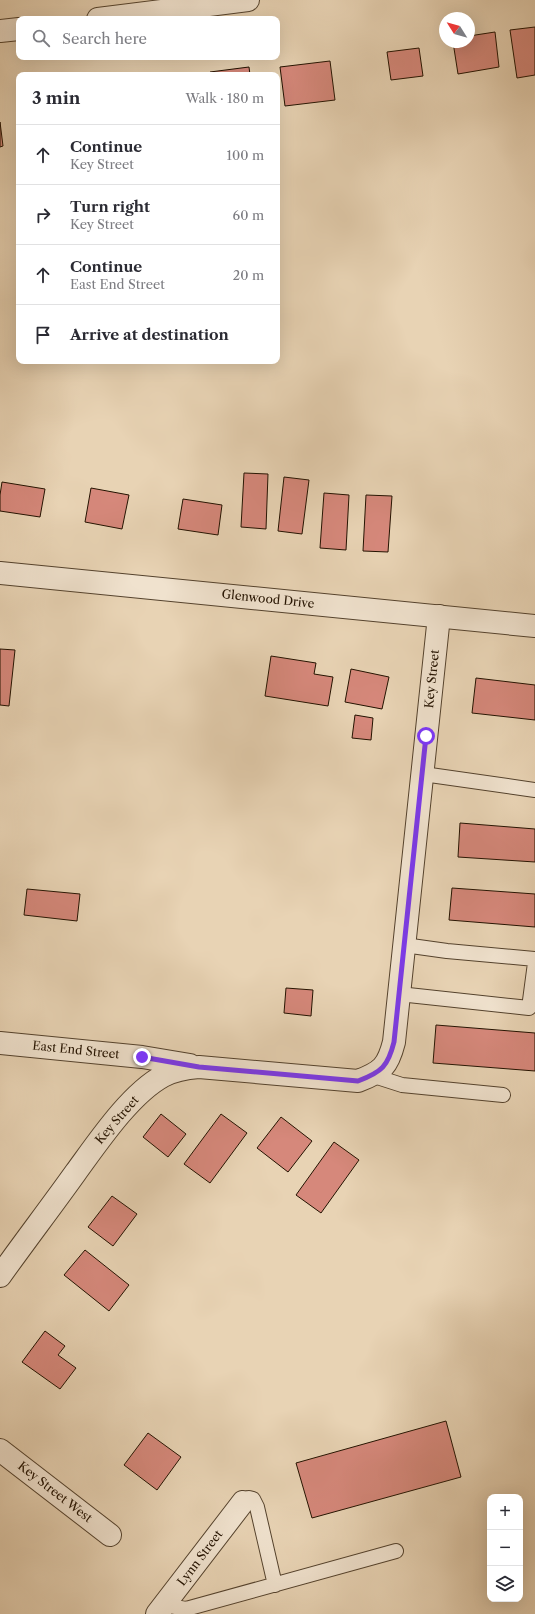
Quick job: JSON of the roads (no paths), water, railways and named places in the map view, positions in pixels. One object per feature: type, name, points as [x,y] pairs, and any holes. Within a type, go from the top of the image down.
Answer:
[{"type":"street","points":[[121,16],[238,1]]},
{"type":"street","points":[[0,31],[16,29]]},
{"type":"street","name":"Glenwood Drive","points":[[0,573],[535,626]]},
{"type":"street","name":"Key Street","points":[[0,1276],[100,1139],[126,1106],[154,1081],[164,1075],[181,1069],[199,1067],[358,1081],[374,1076],[390,1058],[394,1042],[439,616]]},
{"type":"street","name":"East End Street","points":[[0,1043],[142,1057],[199,1067]]},
{"type":"street","name":"Key Street West","points":[[0,1450],[110,1535]]},
{"type":"street","name":"Lynn Street","points":[[161,1610],[243,1502]]},
{"type":"lane","points":[[423,774],[535,790]]},
{"type":"lane","points":[[404,945],[447,951],[535,959]]},
{"type":"lane","points":[[399,994],[529,1008],[535,963]]},
{"type":"lane","points":[[374,1076],[402,1085],[503,1095]]},
{"type":"lane","points":[[243,1502],[249,1498],[253,1499],[275,1585]]},
{"type":"lane","points":[[161,1610],[186,1609],[396,1551]]}]
